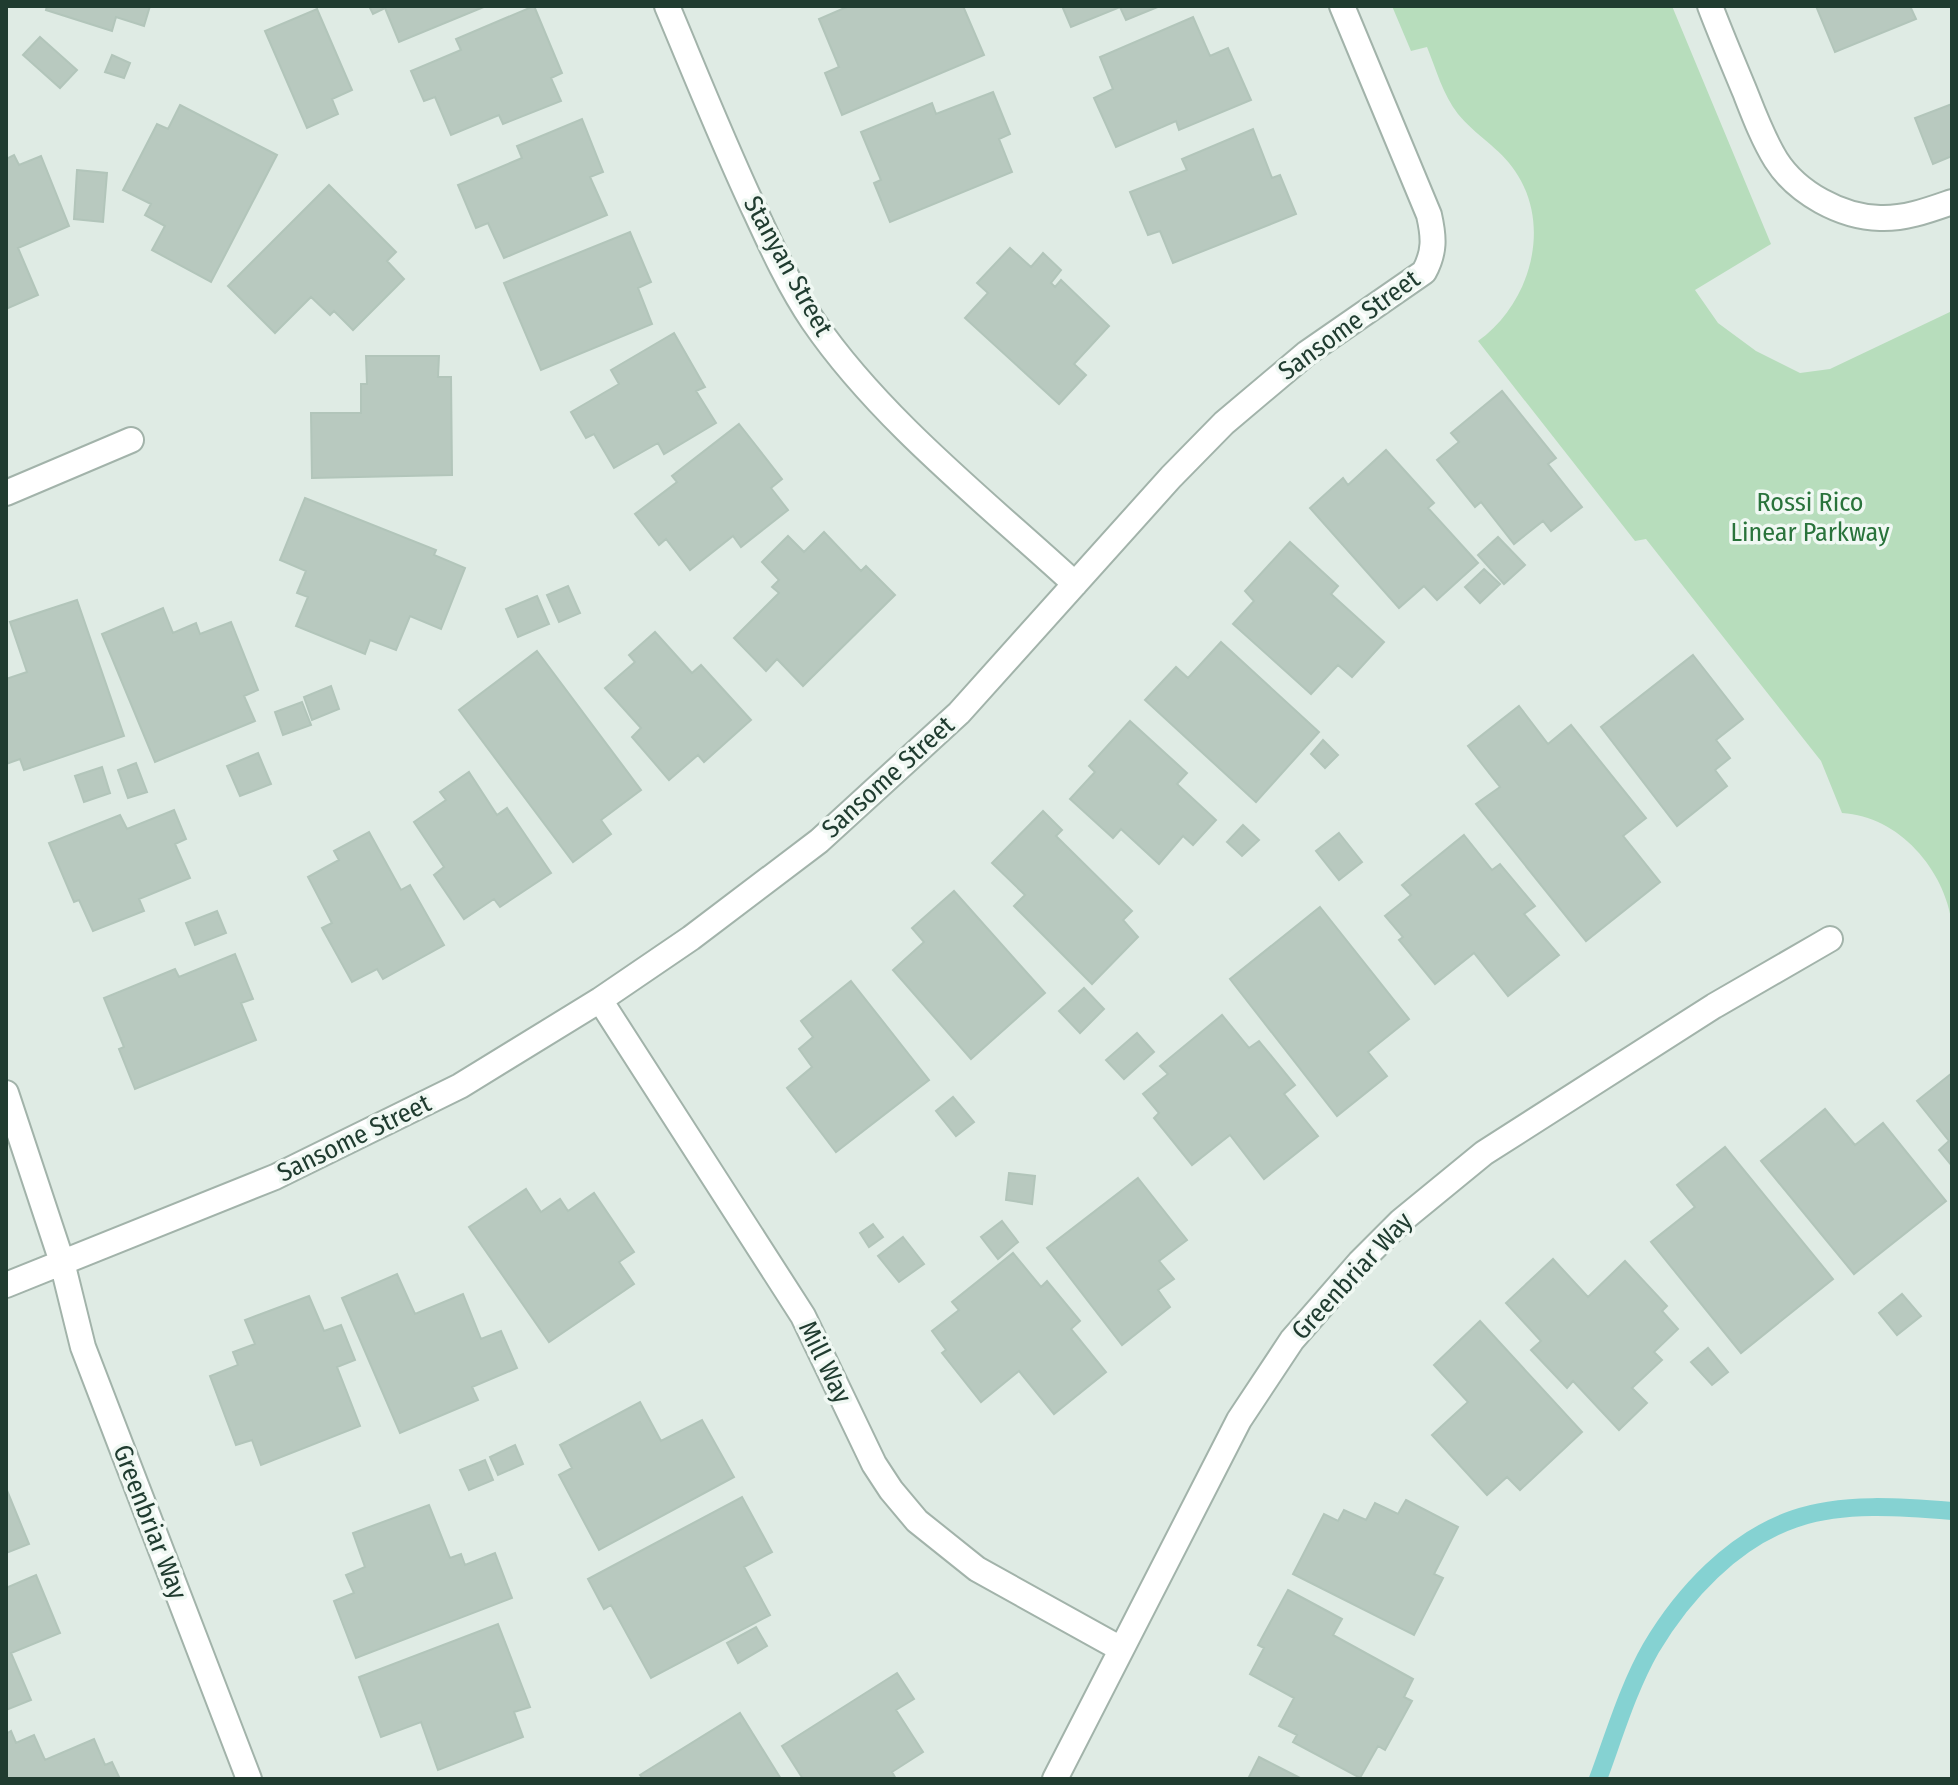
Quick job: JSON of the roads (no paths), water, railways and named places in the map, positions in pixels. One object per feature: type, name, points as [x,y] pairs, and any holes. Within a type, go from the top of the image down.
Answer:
[{"type":"street","name":"Stanyan Street","points":[[667,6],[739,177],[775,254],[812,320],[855,376],[903,426],[1075,584]]},
{"type":"street","name":"Sansome Street","points":[[6,1285],[275,1177],[460,1086],[600,1000],[691,938],[819,841],[959,713],[1171,477],[1224,423],[1307,353],[1424,272],[1431,259],[1434,239],[1429,215],[1342,6]]},
{"type":"street","points":[[1710,6],[1762,134],[1777,162],[1797,184],[1823,202],[1853,215],[1882,219],[1915,215],[1952,202]]},
{"type":"street","points":[[6,493],[131,440]]},
{"type":"street","name":"Greenbriar Way","points":[[1055,1779],[1232,1432],[1300,1330],[1391,1231],[1484,1153],[1543,1113],[1714,1006],[1830,939]]},
{"type":"street","name":"Mill Way","points":[[600,1000],[803,1316],[874,1464],[891,1490],[917,1521],[977,1569],[1121,1649]]},
{"type":"street","name":"Greenbriar Way","points":[[6,1093],[62,1262],[83,1347],[249,1779]]},
{"type":"waterway","points":[[1598,1779],[1628,1696],[1651,1648],[1694,1589],[1730,1555],[1772,1528],[1832,1510],[1872,1507],[1952,1511]]},
{"type":"park label","name":"Rossi Rico Linear Parkway","points":[[1810,517]]}]
